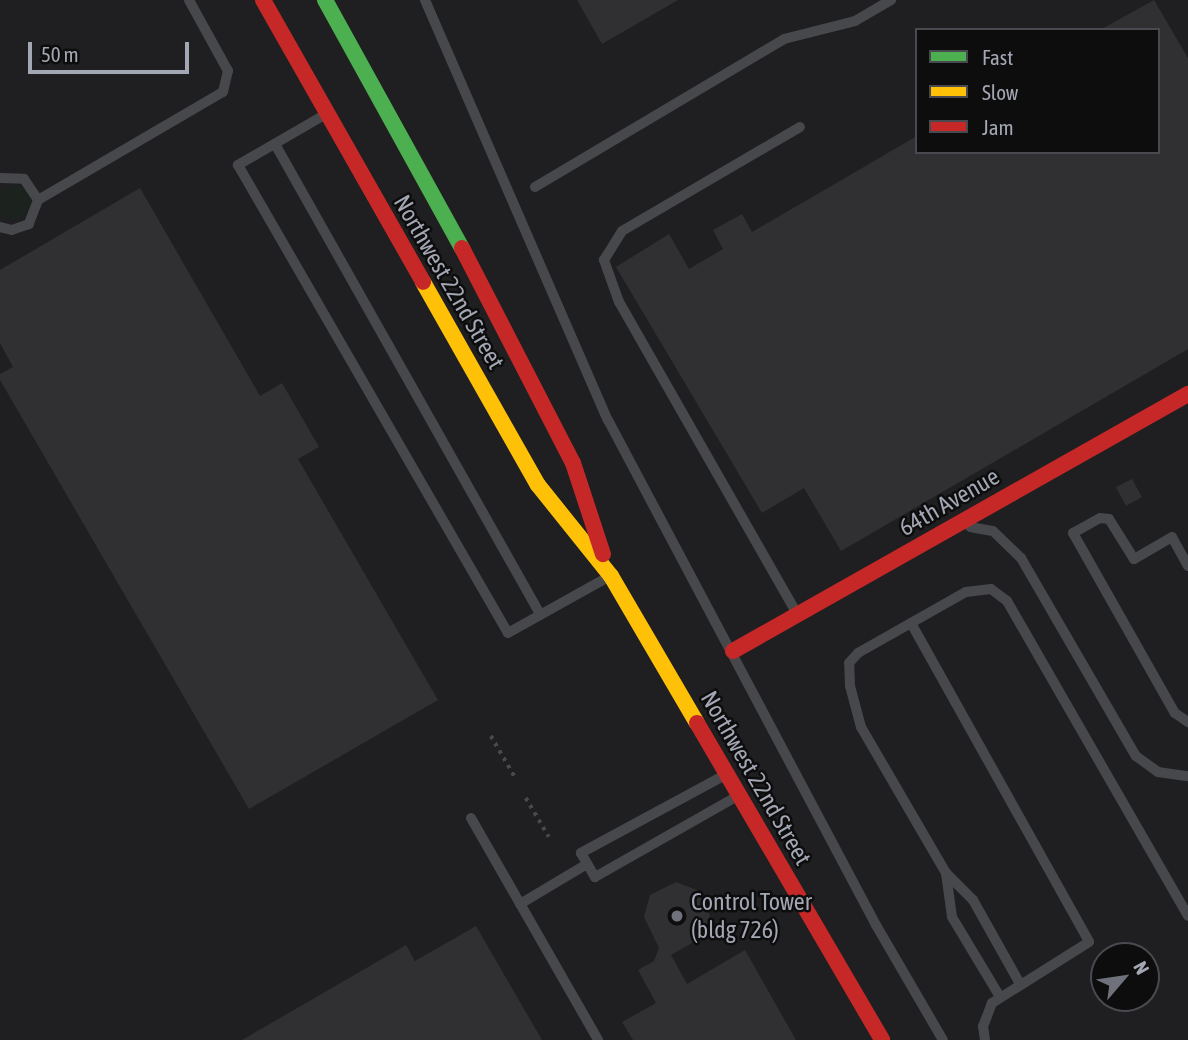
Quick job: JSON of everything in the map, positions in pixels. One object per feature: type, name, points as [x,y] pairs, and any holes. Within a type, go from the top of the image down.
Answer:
[{"type":"street","name":"Northwest 22nd Street","points":[[263,0],[538,485],[611,576],[882,1040]]},
{"type":"street","name":"Northwest 22nd Street","points":[[325,0],[511,336],[573,463],[611,576]]},
{"type":"street","name":"64th Avenue","points":[[733,651],[1188,394]]},
{"type":"lane","points":[[0,227],[12,230],[29,224],[38,200],[223,92],[228,71],[189,0]]},
{"type":"lane","points":[[425,0],[596,395],[733,651],[775,737],[943,1040]]},
{"type":"lane","points":[[536,187],[784,39],[855,21],[891,0]]},
{"type":"lane","points":[[328,113],[237,165],[508,633],[611,576]]},
{"type":"lane","points":[[797,615],[619,302],[604,260],[622,230],[800,127]]},
{"type":"lane","points":[[275,144],[540,614]]},
{"type":"lane","points":[[0,178],[24,179],[38,200]]},
{"type":"lane","points":[[1188,566],[1172,537],[1133,559],[1109,519],[1100,518],[1073,533],[1175,713],[1188,722]]},
{"type":"lane","points":[[953,526],[982,527],[1014,548],[1136,756],[1158,772],[1188,776]]},
{"type":"lane","points":[[1019,982],[973,901],[946,873],[861,727],[850,686],[849,663],[858,653],[966,592],[991,589],[1007,601],[1188,916]]},
{"type":"lane","points":[[911,622],[1089,942],[1019,982],[1000,997],[986,1013],[985,1040]]},
{"type":"lane","points":[[727,773],[581,853],[595,877],[740,794]]},
{"type":"lane","points":[[471,818],[598,1040]]},
{"type":"lane","points":[[520,904],[587,864]]},
{"type":"lane","points":[[946,873],[953,917],[1000,997]]},
{"type":"path","points":[[491,736],[516,779]]},
{"type":"path","points":[[526,798],[549,837]]},
{"type":"shaded area","points":[[0,0],[1188,0],[1188,1040],[0,1040]]},
{"type":"shaded area","points":[[7,186],[21,186],[30,195],[30,209],[21,218],[7,218],[-1,210],[-1,194]]},
{"type":"building","points":[[577,0],[678,0],[602,44]]},
{"type":"building","points":[[1154,0],[1188,58],[1188,349],[841,551],[804,488],[762,513],[616,267],[669,234],[689,269],[723,249],[713,230],[742,214],[752,232],[915,137],[915,154],[1160,154],[1160,28],[1104,28]]},
{"type":"building","points":[[140,188],[260,396],[282,383],[319,447],[298,459],[438,700],[249,809],[0,380],[0,374],[13,367],[0,343],[0,270]]},
{"type":"building","points":[[1132,479],[1142,497],[1126,506],[1116,487]]},
{"type":"building","points":[[676,882],[697,890],[710,915],[704,936],[671,955],[687,984],[745,950],[796,1040],[633,1040],[622,1022],[656,1003],[638,970],[654,961],[659,948],[644,917],[650,895]]},
{"type":"building","points":[[476,926],[542,1040],[242,1040],[406,945],[415,961]]},
{"type":"traffic: fast","points":[[325,0],[462,248]]},
{"type":"traffic: slow","points":[[423,282],[538,485],[611,576],[697,723]]},
{"type":"traffic: jam","points":[[263,0],[423,282]]},
{"type":"traffic: jam","points":[[462,248],[573,463],[603,554]]},
{"type":"traffic: jam","points":[[733,651],[1188,394]]},
{"type":"traffic: jam","points":[[697,723],[882,1040]]},
{"type":"place","name":"Control Tower (bldg 726)","points":[[677,916]]}]
